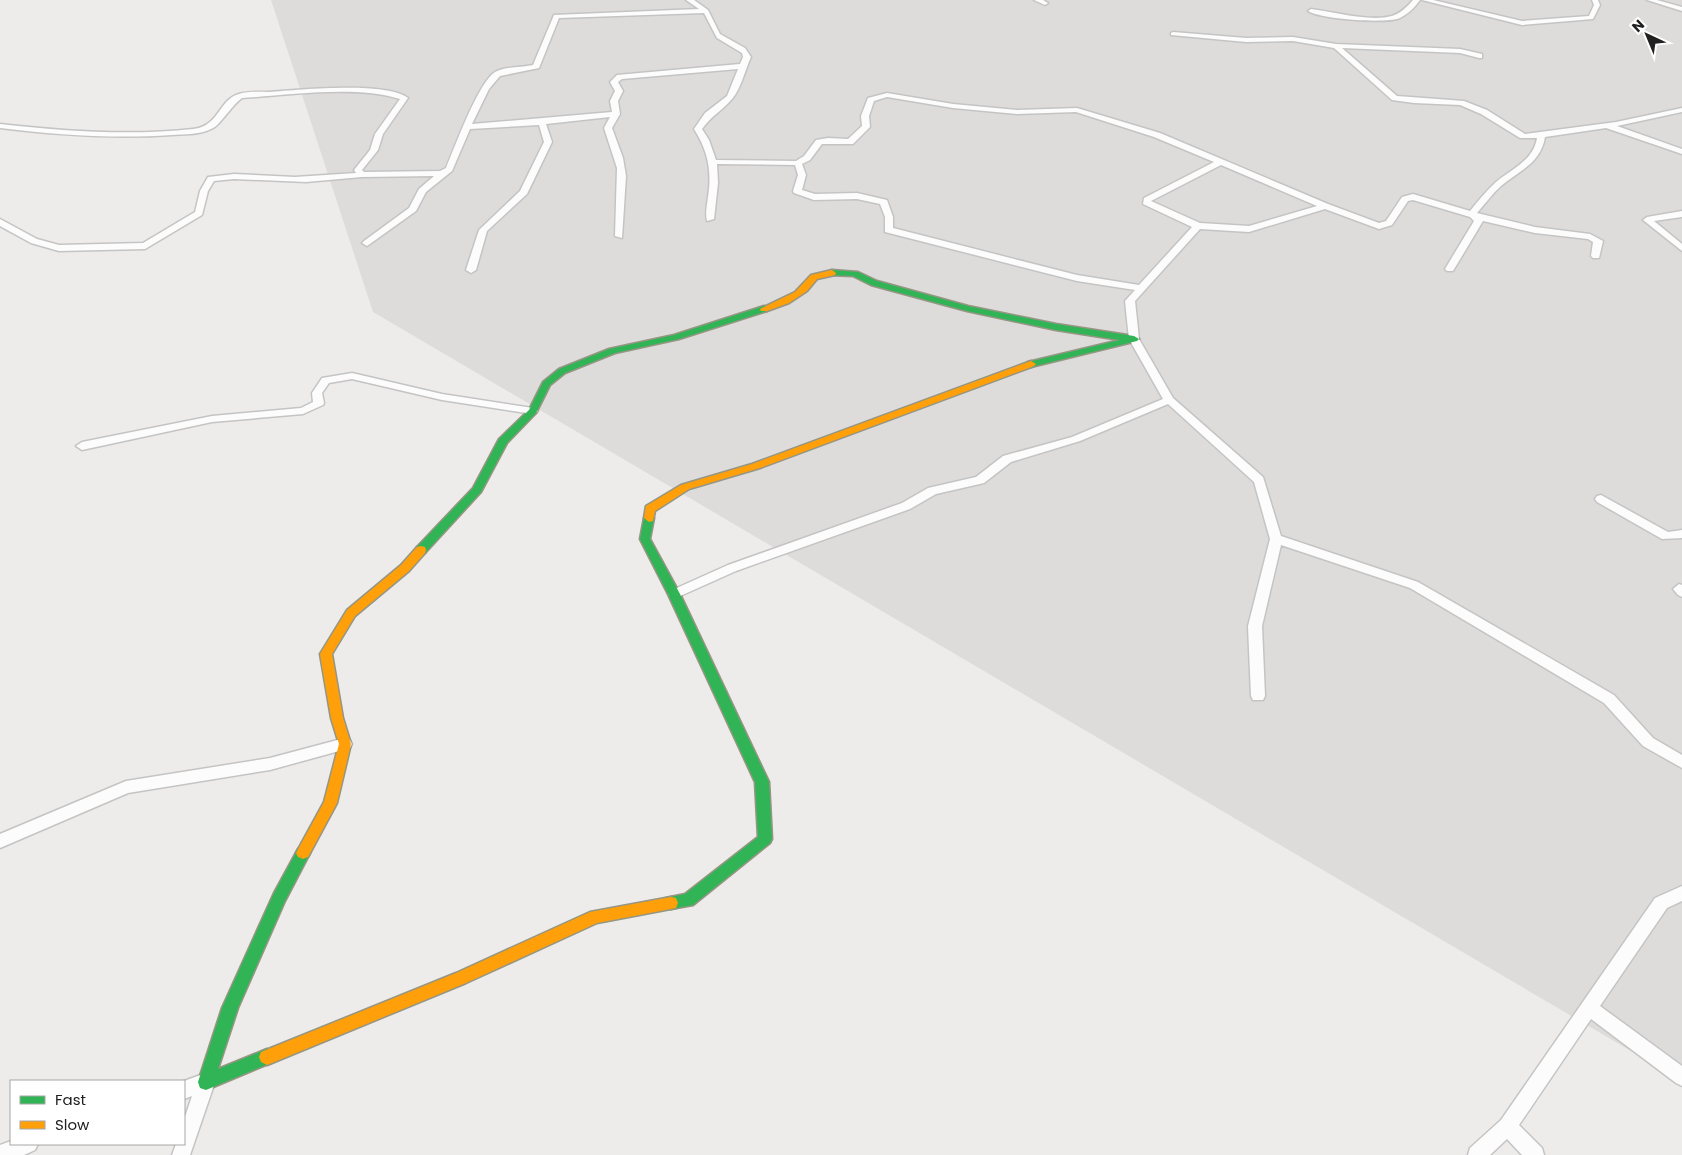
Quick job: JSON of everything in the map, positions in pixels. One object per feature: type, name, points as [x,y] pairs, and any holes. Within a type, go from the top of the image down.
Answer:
[{"type":"street","points":[[689,0],[706,11],[713,24],[714,32],[720,38],[746,52],[747,57],[745,66],[730,98],[708,115],[698,130],[706,140],[714,162],[710,219]]},
{"type":"street","points":[[1037,0],[1045,3]]},
{"type":"street","points":[[1311,11],[1369,19],[1394,18],[1410,9],[1417,0]]},
{"type":"street","points":[[1425,0],[1522,22],[1591,18],[1597,6],[1595,0],[1586,0]]},
{"type":"street","points":[[1650,0],[1682,8]]},
{"type":"street","points":[[0,222],[34,240],[59,248],[145,246],[199,213],[204,191],[211,179],[226,175],[315,180],[362,175],[442,173],[448,171],[482,96],[494,76],[500,73],[531,68],[539,63],[557,15],[706,11]]},
{"type":"street","points":[[1173,34],[1246,40],[1268,38],[1336,46],[1446,50],[1479,56]]},
{"type":"street","points":[[1336,46],[1395,98],[1414,101],[1461,102],[1484,112],[1523,136],[1606,125],[1682,110]]},
{"type":"street","points":[[619,236],[622,171],[620,160],[611,144],[608,128],[616,114],[614,101],[619,91],[614,82],[620,77],[745,66]]},
{"type":"street","points":[[0,126],[60,133],[152,134],[196,131],[212,126],[229,104],[240,96],[365,91],[394,94],[404,98],[379,134],[374,150],[358,170],[362,175]]},
{"type":"street","points":[[714,162],[798,163],[807,158],[819,142],[828,140],[850,142],[866,127],[865,116],[871,100],[887,95],[953,106],[1017,112],[1077,110],[1157,135],[1325,206],[1379,226],[1389,223],[1405,199],[1413,197],[1535,230],[1590,237],[1598,241],[1596,256]]},
{"type":"street","points":[[469,127],[616,114]]},
{"type":"street","points":[[471,270],[483,230],[524,192],[548,142],[542,122]]},
{"type":"street","points":[[1606,125],[1682,152]]},
{"type":"street","points":[[1472,214],[1498,185],[1535,156],[1540,147],[1540,135]]},
{"type":"street","points":[[1222,161],[1148,198],[1146,202],[1198,226],[1249,230],[1325,206]]},
{"type":"street","points":[[798,163],[802,176],[797,190],[814,197],[857,196],[884,202],[889,217],[888,230],[1077,278],[1140,288]]},
{"type":"street","points":[[367,243],[413,209],[422,191],[442,173]]},
{"type":"street","points":[[1450,269],[1479,220],[1472,214]]},
{"type":"street","points":[[1682,214],[1647,220],[1682,248]]},
{"type":"street","points":[[1198,226],[1130,301],[1134,339],[1169,400],[1259,480],[1276,539],[1255,626],[1258,696]]},
{"type":"street","points":[[185,1143],[230,1008],[279,898],[330,803],[345,744],[337,718],[326,654],[351,613],[405,568],[477,490],[503,441],[534,411],[546,384],[562,371],[612,351],[676,337],[790,301],[806,289],[814,277],[832,273],[855,274],[874,283],[967,308],[1056,327],[1134,339]]},
{"type":"street","points":[[185,1090],[461,978],[595,917],[688,900],[765,839],[762,782],[674,594],[645,539],[650,509],[685,487],[756,466],[1031,364],[1134,339]]},
{"type":"street","points":[[82,446],[212,419],[303,411],[319,402],[317,393],[326,380],[352,376],[442,397],[534,411]]},
{"type":"street","points":[[674,594],[732,568],[906,506],[932,491],[980,480],[1007,459],[1076,439],[1169,400]]},
{"type":"street","points":[[1601,499],[1666,536],[1682,534]]},
{"type":"street","points":[[1276,539],[1414,585],[1609,699],[1648,742],[1682,762]]},
{"type":"street","points":[[0,841],[126,786],[270,764],[345,744]]},
{"type":"street","points":[[1477,1155],[1507,1126],[1589,1008],[1625,952],[1661,903],[1682,893]]},
{"type":"street","points":[[1589,1008],[1682,1077]]},
{"type":"street","points":[[1507,1126],[1535,1155]]},
{"type":"street","points":[[0,1154],[26,1145]]},
{"type":"shaded area","points":[[271,0],[1682,0],[1682,1081],[373,312]]},
{"type":"traffic: fast","points":[[832,273],[855,274],[874,283],[967,308],[1056,327],[1134,339],[1031,364]]},
{"type":"traffic: fast","points":[[421,550],[477,490],[503,441],[533,411],[546,384],[562,371],[612,351],[676,337],[764,309]]},
{"type":"traffic: fast","points":[[649,518],[645,539],[674,594],[762,782],[765,839],[688,900],[671,903]]},
{"type":"traffic: fast","points":[[267,1057],[206,1082],[230,1008],[279,898],[303,853]]},
{"type":"traffic: slow","points":[[764,309],[786,301],[798,294],[814,277],[832,273]]},
{"type":"traffic: slow","points":[[649,518],[650,509],[685,487],[756,466],[1031,364]]},
{"type":"traffic: slow","points":[[303,853],[330,803],[345,744],[337,718],[326,654],[351,613],[405,568],[421,550]]},
{"type":"traffic: slow","points":[[267,1057],[461,978],[595,917],[671,903]]}]
